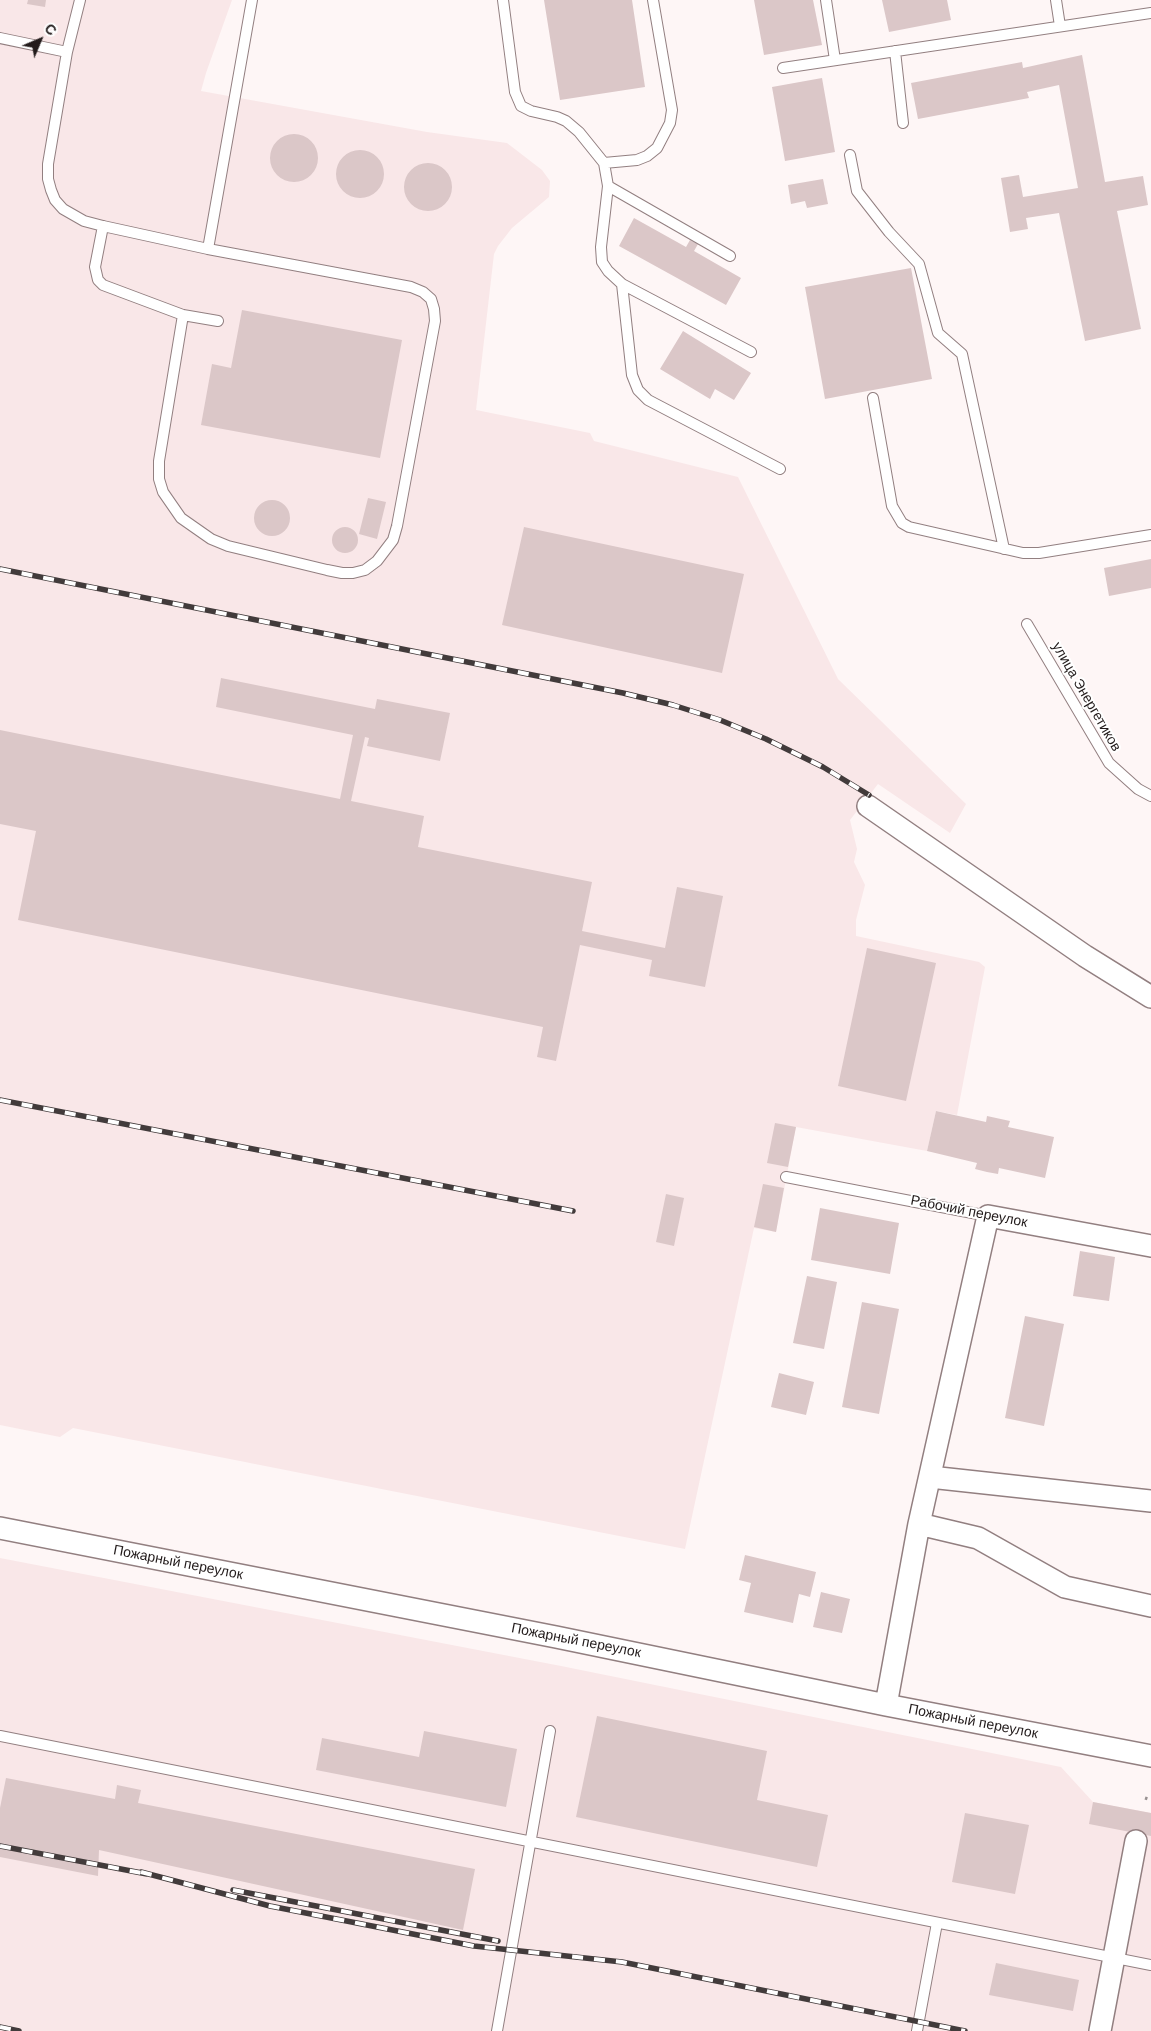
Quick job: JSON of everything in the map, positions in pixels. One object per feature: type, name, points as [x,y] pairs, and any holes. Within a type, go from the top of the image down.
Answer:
[{"type":"street","points":[[868,806],[1085,956],[1151,997]]},
{"type":"street","points":[[886,1706],[920,1524],[988,1216]]},
{"type":"street","name":"Рабочий переулок","points":[[988,1216],[1151,1246]]},
{"type":"street","points":[[930,1477],[1151,1501]]},
{"type":"street","points":[[920,1524],[978,1538],[1065,1587],[1151,1606]]},
{"type":"street","name":"Пожарный переулок","points":[[0,1528],[556,1637],[886,1706],[1151,1756]]},
{"type":"street","points":[[1100,2031],[1136,1841]]},
{"type":"lane","points":[[80,0],[67,52],[48,164],[48,179],[55,200],[63,209],[84,221],[102,226],[411,287],[423,292],[430,300],[434,309],[435,322],[397,526],[393,540],[377,561],[365,570],[342,573],[327,570],[228,546],[211,539],[181,518],[163,492],[159,461],[183,315]]},
{"type":"lane","points":[[208,248],[252,0]]},
{"type":"lane","points":[[503,0],[515,92],[521,106],[531,112],[557,117],[566,121],[579,132],[604,163],[608,186],[601,247],[602,262],[608,272],[622,284],[750,352]]},
{"type":"lane","points":[[604,163],[636,160],[647,156],[657,148],[670,123],[672,110],[654,0]]},
{"type":"lane","points":[[826,0],[835,60]]},
{"type":"lane","points":[[1056,0],[1060,26]]},
{"type":"lane","points":[[783,68],[1151,13]]},
{"type":"lane","points":[[0,38],[67,52]]},
{"type":"lane","points":[[895,51],[904,123]]},
{"type":"lane","points":[[850,155],[857,191],[889,232],[919,264],[938,333],[962,354],[1004,549]]},
{"type":"lane","points":[[608,186],[730,256]]},
{"type":"lane","points":[[102,226],[95,267],[96,274],[103,285],[183,315],[218,322]]},
{"type":"lane","points":[[622,284],[632,375],[638,390],[648,400],[780,469]]},
{"type":"lane","points":[[873,398],[892,506],[902,523],[909,527],[1023,554],[1151,535]]},
{"type":"lane","name":"улица Энергетиков","points":[[1027,624],[1109,763],[1138,789],[1151,796]]},
{"type":"lane","name":"Рабочий переулок","points":[[786,1177],[988,1216]]},
{"type":"lane","points":[[497,2031],[532,1843],[550,1731]]},
{"type":"lane","points":[[0,1736],[1151,1965]]},
{"type":"lane","points":[[917,2031],[937,1923]]},
{"type":"path","points":[[1145,1798],[1151,1800]]},
{"type":"shaded area","points":[[0,0],[232,0],[201,91],[427,132],[507,143],[542,170],[550,181],[549,197],[512,228],[494,254],[476,410],[590,433],[594,441],[738,477],[838,679],[966,804],[950,833],[878,784],[850,820],[857,849],[854,862],[865,885],[856,920],[856,936],[979,962],[985,967],[957,1115],[936,1111],[927,1151],[796,1127],[776,1232],[754,1228],[685,1549],[73,1428],[60,1437],[0,1425]]},
{"type":"shaded area","points":[[0,1558],[561,1666],[1061,1767],[1093,1802],[1151,1813],[1151,2031],[0,2031]]},
{"type":"building","points":[[28,0],[46,0],[45,7],[27,4]]},
{"type":"building","points":[[544,0],[632,0],[645,87],[560,100]]},
{"type":"building","points":[[754,0],[813,0],[822,45],[764,55]]},
{"type":"building","points":[[882,0],[947,0],[951,20],[889,32]]},
{"type":"building","points":[[1082,55],[1105,182],[1143,176],[1148,205],[1117,211],[1141,329],[1085,341],[1059,213],[1026,218],[1028,229],[1010,232],[1001,178],[1019,175],[1023,197],[1078,188],[1059,85],[1027,92],[1029,98],[918,119],[911,83],[1022,62],[1023,68]]},
{"type":"building","points":[[822,78],[835,152],[785,161],[772,87]]},
{"type":"building","points":[[289,134],[299,134],[311,141],[318,153],[318,163],[311,175],[299,182],[289,182],[281,178],[274,171],[270,163],[270,153],[274,145],[281,138]]},
{"type":"building","points":[[355,150],[365,150],[377,157],[384,169],[384,179],[377,191],[365,198],[355,198],[347,194],[340,187],[336,179],[336,169],[340,161],[347,154]]},
{"type":"building","points":[[423,163],[433,163],[445,170],[452,182],[452,192],[445,204],[433,211],[423,211],[415,207],[408,200],[404,192],[404,182],[408,174],[415,167]]},
{"type":"building","points":[[823,179],[828,204],[807,208],[805,201],[791,204],[788,185]]},
{"type":"building","points":[[634,218],[686,247],[690,240],[698,244],[694,251],[741,278],[726,305],[619,246]]},
{"type":"building","points":[[911,268],[932,379],[825,399],[805,287]]},
{"type":"building","points":[[242,310],[402,340],[380,458],[201,425],[212,364],[231,368]]},
{"type":"building","points":[[683,331],[751,373],[734,400],[715,389],[710,399],[660,369]]},
{"type":"building","points":[[368,498],[386,502],[377,539],[359,534]]},
{"type":"building","points":[[272,500],[284,506],[290,518],[284,530],[272,536],[260,530],[254,518],[260,506]]},
{"type":"building","points":[[345,527],[354,531],[358,540],[354,549],[345,553],[336,549],[332,540],[336,531]]},
{"type":"building","points":[[524,527],[744,574],[722,673],[502,625]]},
{"type":"building","points":[[1151,559],[1151,588],[1109,596],[1104,568]]},
{"type":"building","points":[[221,678],[375,709],[377,699],[450,713],[440,761],[367,746],[369,738],[365,737],[351,801],[424,816],[418,847],[592,882],[582,931],[665,948],[677,887],[723,896],[705,987],[649,976],[652,960],[580,945],[556,1061],[537,1057],[543,1027],[18,920],[36,831],[0,824],[0,730],[340,799],[353,735],[216,707]]},
{"type":"building","points":[[867,948],[936,963],[906,1101],[838,1086]]},
{"type":"building","points":[[936,1111],[986,1122],[987,1116],[1010,1121],[1008,1127],[1054,1137],[1045,1178],[999,1168],[998,1174],[987,1172],[975,1169],[977,1163],[927,1151]]},
{"type":"building","points":[[775,1123],[796,1127],[788,1167],[767,1163]]},
{"type":"building","points":[[763,1184],[784,1188],[776,1232],[754,1227]]},
{"type":"building","points":[[666,1194],[684,1198],[674,1246],[656,1242]]},
{"type":"building","points":[[820,1208],[899,1223],[890,1274],[811,1260]]},
{"type":"building","points":[[1080,1251],[1115,1257],[1109,1301],[1073,1296]]},
{"type":"building","points":[[807,1276],[837,1282],[824,1349],[793,1343]]},
{"type":"building","points":[[862,1302],[899,1309],[879,1414],[842,1407]]},
{"type":"building","points":[[1025,1316],[1064,1324],[1044,1426],[1005,1418]]},
{"type":"building","points":[[779,1373],[814,1382],[806,1415],[771,1407]]},
{"type":"building","points":[[745,1555],[816,1572],[810,1597],[799,1594],[793,1623],[744,1612],[751,1583],[739,1580]]},
{"type":"building","points":[[821,1592],[850,1599],[842,1633],[813,1627]]},
{"type":"building","points":[[597,1716],[767,1751],[757,1800],[828,1815],[817,1867],[576,1817]]},
{"type":"building","points":[[424,1731],[517,1749],[506,1807],[316,1770],[322,1738],[419,1757]]},
{"type":"building","points":[[6,1778],[115,1799],[117,1785],[141,1790],[138,1803],[475,1869],[463,1930],[99,1850],[98,1876],[0,1857],[0,1808]]},
{"type":"building","points":[[1093,1802],[1151,1813],[1151,1836],[1089,1824]]},
{"type":"building","points":[[965,1813],[1029,1825],[1015,1894],[952,1882]]},
{"type":"building","points":[[996,1963],[1079,1980],[1073,2011],[989,1995]]},
{"type":"railway","points":[[0,569],[623,693],[673,705],[720,720],[766,739],[823,767],[869,795]]},
{"type":"railway","points":[[0,1100],[573,1211]]},
{"type":"railway","points":[[0,1846],[147,1874]]},
{"type":"railway","points":[[141,1872],[270,1906],[474,1946],[622,1962],[965,2031]]},
{"type":"railway","points":[[233,1890],[498,1941]]},
{"type":"railway","points":[[0,2027],[19,2031]]}]
